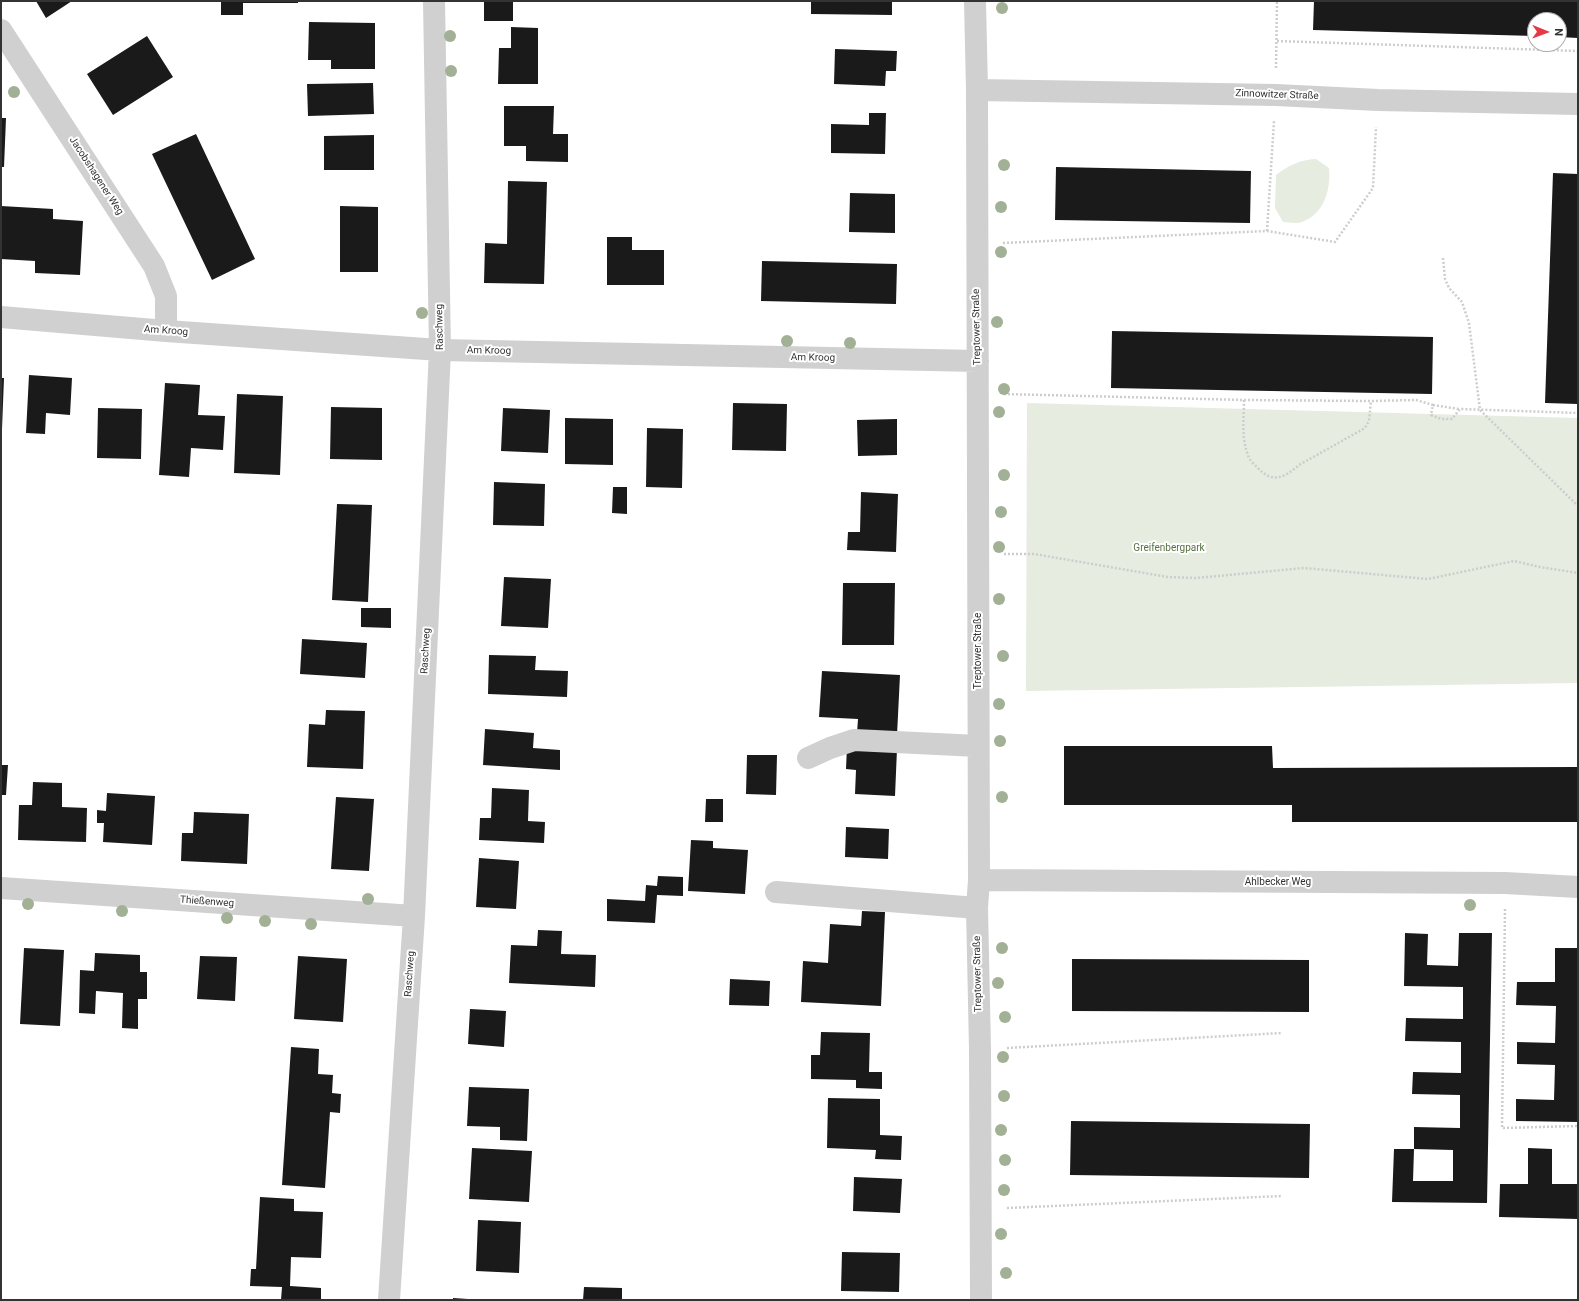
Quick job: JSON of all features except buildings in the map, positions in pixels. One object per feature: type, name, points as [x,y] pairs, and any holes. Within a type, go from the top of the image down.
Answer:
[{"type":"street","name":"Raschweg","points":[[389,1300],[414,916],[440,350],[434,1]]},
{"type":"street","name":"Treptower Straße","points":[[975,1],[977,90],[976,245],[978,361],[977,553],[979,880],[977,908],[980,1049],[981,1300]]},
{"type":"street","name":"Jacobshagener Weg","points":[[1,30],[154,266],[166,296],[166,331]]},
{"type":"street","name":"Zinnowitzer Straße","points":[[977,90],[1268,94],[1378,100],[1578,104]]},
{"type":"street","name":"Am Kroog","points":[[1,317],[166,331],[440,350],[978,361]]},
{"type":"street","points":[[808,758],[830,748],[854,740],[978,746]]},
{"type":"street","name":"Ahlbecker Weg","points":[[979,880],[1505,883],[1578,887]]},
{"type":"street","name":"Thießenweg","points":[[1,888],[414,916]]},
{"type":"street","points":[[776,892],[977,908]]},
{"type":"path","points":[[1277,41],[1578,51]]},
{"type":"path","points":[[976,245],[1267,231],[1335,242],[1373,188],[1378,100]]},
{"type":"path","points":[[1443,258],[1445,279],[1449,288],[1462,302],[1469,323],[1480,410],[1578,506]]},
{"type":"path","points":[[978,394],[1244,400],[1416,400],[1433,405],[1460,409],[1578,413]]},
{"type":"path","points":[[1244,400],[1244,439],[1248,457],[1265,476],[1279,478],[1365,428],[1369,421],[1371,401]]},
{"type":"path","points":[[1433,405],[1431,415],[1441,419],[1452,419],[1460,409]]},
{"type":"path","points":[[977,553],[1034,554],[1168,577],[1196,578],[1304,568],[1428,579],[1514,561],[1578,573]]},
{"type":"path","points":[[1505,883],[1502,1128],[1578,1126]]},
{"type":"path","points":[[980,1049],[1282,1033]]},
{"type":"path","points":[[980,1209],[1282,1196]]},
{"type":"green space","points":[[1316,159],[1329,168],[1329,185],[1321,207],[1310,218],[1300,223],[1283,222],[1275,208],[1276,175],[1285,168],[1295,164]]},
{"type":"green space","name":"Greifenbergpark","points":[[1027,403],[1578,418],[1578,683],[1026,691]]}]
